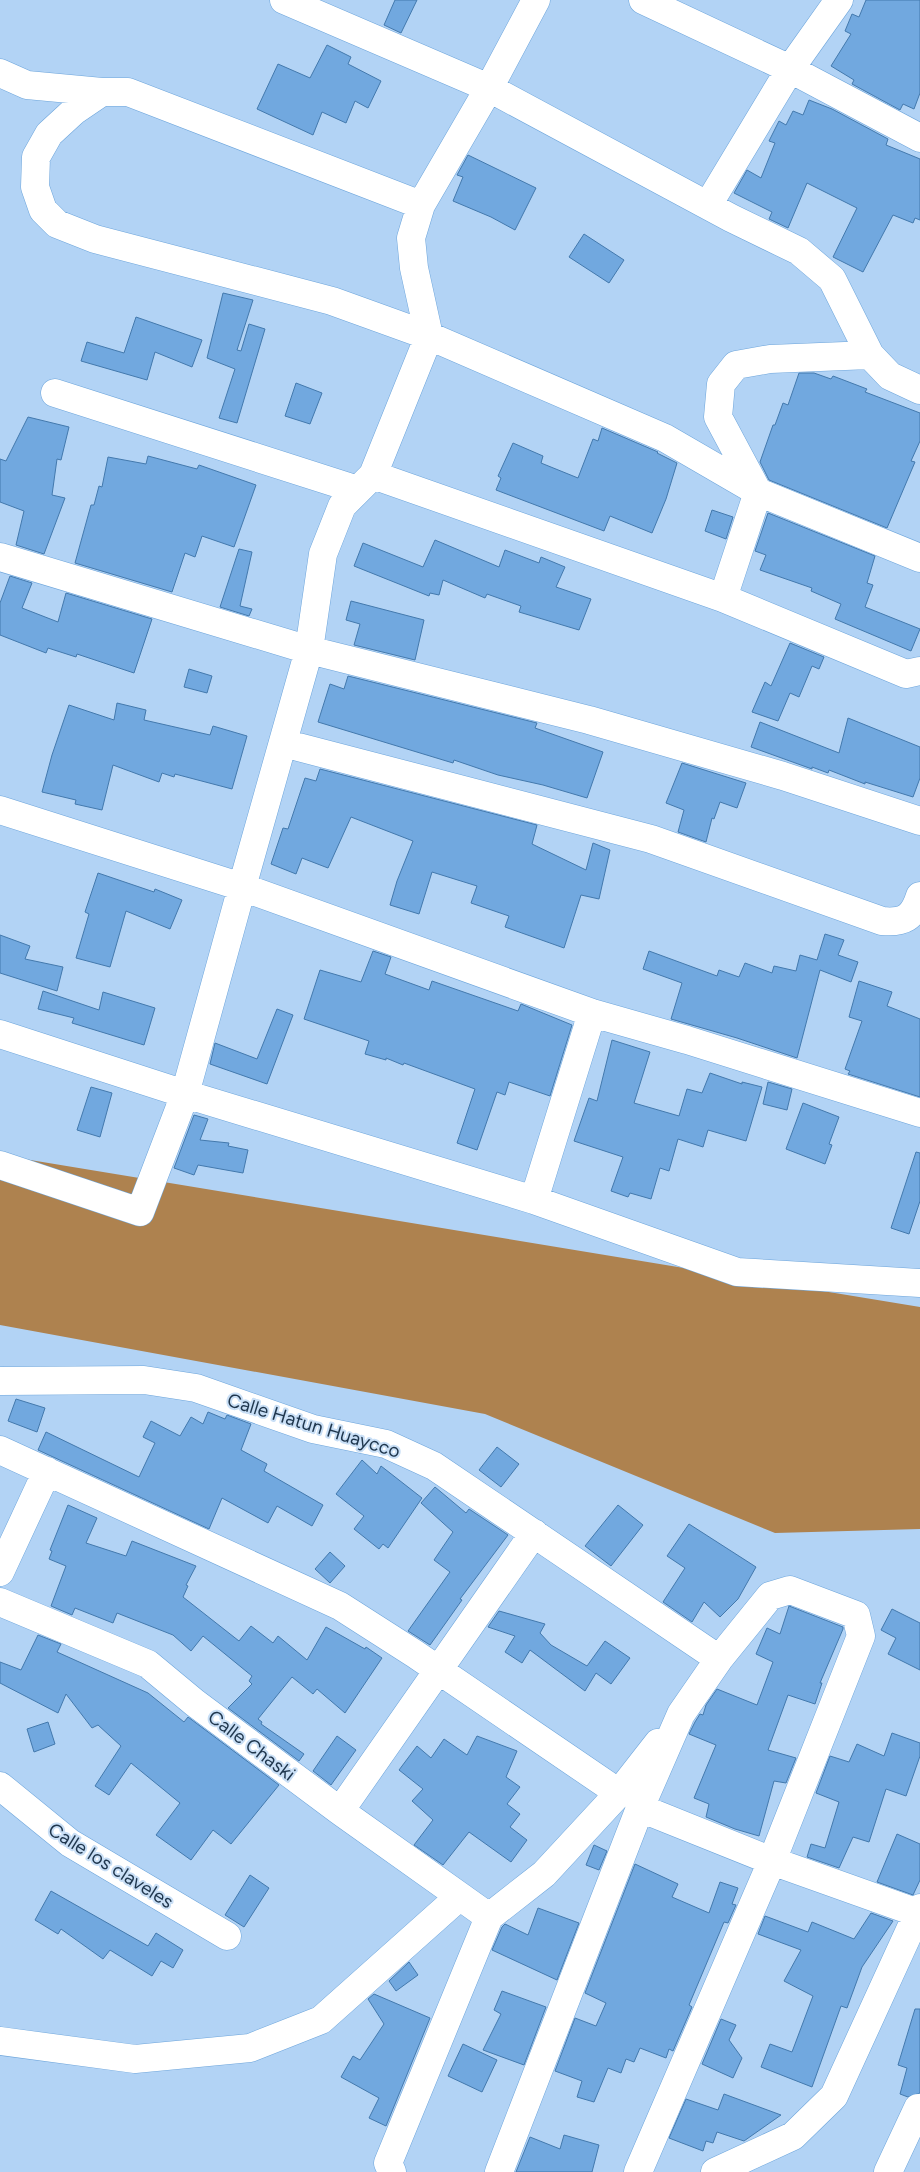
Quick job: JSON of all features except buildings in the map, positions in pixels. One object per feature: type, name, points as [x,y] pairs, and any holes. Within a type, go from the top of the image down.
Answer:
[{"type":"street","points":[[284,0],[489,88],[708,205],[799,251],[832,279],[870,355],[890,376],[920,390]]},
{"type":"street","points":[[0,1165],[140,1212],[186,1094],[309,650],[323,554],[342,506],[365,482],[429,336],[414,268],[411,238],[421,205],[489,88],[536,0]]},
{"type":"street","points":[[643,0],[790,69],[920,138]]},
{"type":"street","points":[[708,205],[790,69],[839,0]]},
{"type":"street","points":[[0,73],[27,85],[102,92],[128,92],[421,205]]},
{"type":"street","points":[[102,92],[74,111],[49,134],[36,157],[35,187],[43,210],[57,224],[95,239],[332,301],[429,336],[666,438],[758,492],[920,558]]},
{"type":"street","points":[[723,598],[758,492],[718,417],[721,384],[736,365],[770,359],[870,355]]},
{"type":"street","points":[[55,393],[365,482],[723,598],[906,674],[920,671]]},
{"type":"street","points":[[0,557],[309,650],[589,720],[782,776],[920,822]]},
{"type":"street","points":[[283,743],[651,839],[882,921],[898,923],[910,916],[917,907],[920,896]]},
{"type":"street","points":[[0,810],[242,887],[592,1013],[687,1040],[920,1113]]},
{"type":"street","points":[[534,1200],[592,1013]]},
{"type":"street","points":[[0,1034],[186,1094],[534,1200],[737,1272],[920,1283]]},
{"type":"street","name":"Calle Hatun Huaycco","points":[[0,1381],[144,1380],[196,1388],[313,1428],[386,1444],[434,1466],[719,1659]]},
{"type":"street","points":[[0,1450],[340,1606],[439,1670],[629,1800],[772,1861],[919,1910],[834,2096],[793,2136],[715,2172]]},
{"type":"street","points":[[0,1572],[47,1471]]},
{"type":"street","points":[[340,1811],[534,1533]]},
{"type":"street","points":[[499,2172],[629,1800],[681,1714],[719,1659],[770,1596],[790,1590],[856,1615],[862,1636],[772,1861],[638,2172]]},
{"type":"street","name":"Calle Chaski","points":[[0,1602],[148,1664],[195,1703],[340,1811],[489,1917]]},
{"type":"street","name":"Calle los claveles","points":[[0,1786],[70,1843],[228,1936]]},
{"type":"street","points":[[392,2172],[388,2163],[489,1917],[544,1874],[629,1800]]},
{"type":"street","points":[[0,2041],[135,2059],[250,2048],[321,2020],[459,1897]]},
{"type":"street","points":[[888,2172],[918,2108]]},
{"type":"shaded area","points":[[0,1155],[920,1307],[920,1529],[775,1533],[485,1414],[0,1325]]}]
